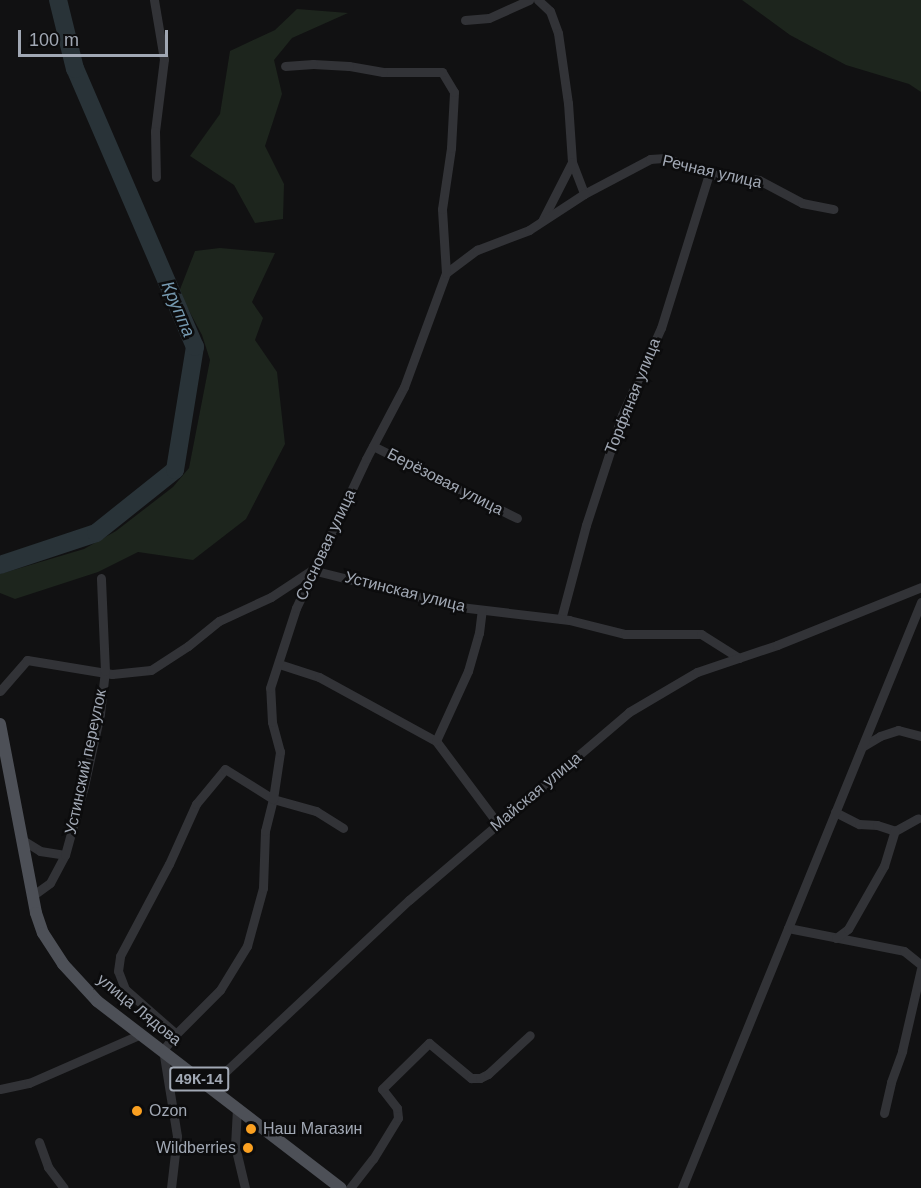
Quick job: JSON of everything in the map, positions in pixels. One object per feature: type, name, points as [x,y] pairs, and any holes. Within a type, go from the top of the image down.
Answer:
[{"type":"main road","name":"49К-14","points":[[0,724],[20,839],[33,896]]},
{"type":"main road","name":"улица Лядова","points":[[33,896],[43,933],[63,964],[97,1001],[341,1188]]},
{"type":"street","points":[[154,0],[153,5],[164,59],[155,130],[156,177]]},
{"type":"street","points":[[465,20],[489,18],[529,0]]},
{"type":"street","points":[[538,0],[550,11],[558,33],[568,103],[572,162],[584,194]]},
{"type":"street","name":"Сосновая улица","points":[[176,1034],[220,990],[247,946],[262,888],[265,831],[273,799],[280,752],[273,722],[270,688],[296,608],[312,570],[404,387],[446,273],[442,209],[451,148],[454,92],[442,72],[383,72],[313,64],[285,66]]},
{"type":"street","name":"Речная улица","points":[[446,273],[477,250],[528,230],[584,194],[650,159],[666,158],[709,174],[759,180],[802,203],[832,209]]},
{"type":"street","points":[[542,221],[572,162]]},
{"type":"street","name":"Торфяная улица","points":[[561,619],[586,525],[622,415],[661,328],[709,174]]},
{"type":"street","name":"Берёзовая улица","points":[[373,446],[517,518]]},
{"type":"street","points":[[0,691],[27,660],[105,671],[112,674],[151,670],[188,646],[219,621],[271,597],[312,570]]},
{"type":"street","name":"Устинская улица","points":[[312,570],[459,607],[561,619],[625,634],[701,634],[739,658]]},
{"type":"street","name":"Устинский переулок","points":[[33,896],[50,883],[66,855],[100,714],[105,671],[101,578]]},
{"type":"street","name":"Майская улица","points":[[209,1087],[409,900],[629,712],[697,672],[739,658],[921,587]]},
{"type":"street","points":[[682,1188],[921,602]]},
{"type":"street","points":[[436,741],[468,671],[479,633],[482,610]]},
{"type":"street","points":[[279,664],[319,677],[436,741],[498,824]]},
{"type":"street","points":[[862,747],[880,736],[898,730],[921,736]]},
{"type":"street","points":[[171,1188],[177,1136],[163,1050],[176,1034],[124,989],[118,971],[120,956],[169,864],[196,804],[225,769],[273,799],[316,811],[343,828]]},
{"type":"street","points":[[835,812],[860,824],[878,825],[895,831]]},
{"type":"street","points":[[836,938],[848,929],[884,866],[895,831],[918,818]]},
{"type":"street","points":[[20,839],[40,851],[66,855]]},
{"type":"street","points":[[788,928],[904,951],[921,967],[902,1051],[891,1082],[884,1113]]},
{"type":"street","points":[[0,1089],[40,1079],[141,1034]]},
{"type":"street","points":[[350,1188],[373,1159],[398,1118],[397,1108],[382,1089],[429,1043],[471,1078],[480,1078],[488,1074],[530,1035]]},
{"type":"street","points":[[237,1108],[235,1146],[245,1188]]},
{"type":"street","points":[[39,1142],[48,1167],[64,1188]]},
{"type":"street","points":[[164,1188],[173,1168]]},
{"type":"shaded area","points":[[742,0],[921,0],[921,92],[909,84],[846,65],[790,35]]},
{"type":"shaded area","points":[[297,9],[348,13],[292,38],[274,60],[282,94],[265,146],[284,184],[283,219],[255,223],[234,185],[190,156],[220,114],[230,51],[275,30]]},
{"type":"shaded area","points":[[220,248],[275,253],[252,302],[263,318],[255,340],[277,372],[285,444],[246,519],[193,560],[138,552],[98,572],[15,599],[0,593],[0,574],[84,549],[116,531],[173,487],[189,468],[210,360],[202,335],[179,292],[195,251]]},
{"type":"waterway","name":"Круппа","points":[[0,565],[96,533],[175,470],[195,347],[75,69],[58,0]]},
{"type":"place","name":"Ozon","points":[[137,1111]]},
{"type":"place","name":"Наш Магазин","points":[[251,1129]]},
{"type":"place","name":"Wildberries","points":[[248,1148]]}]
